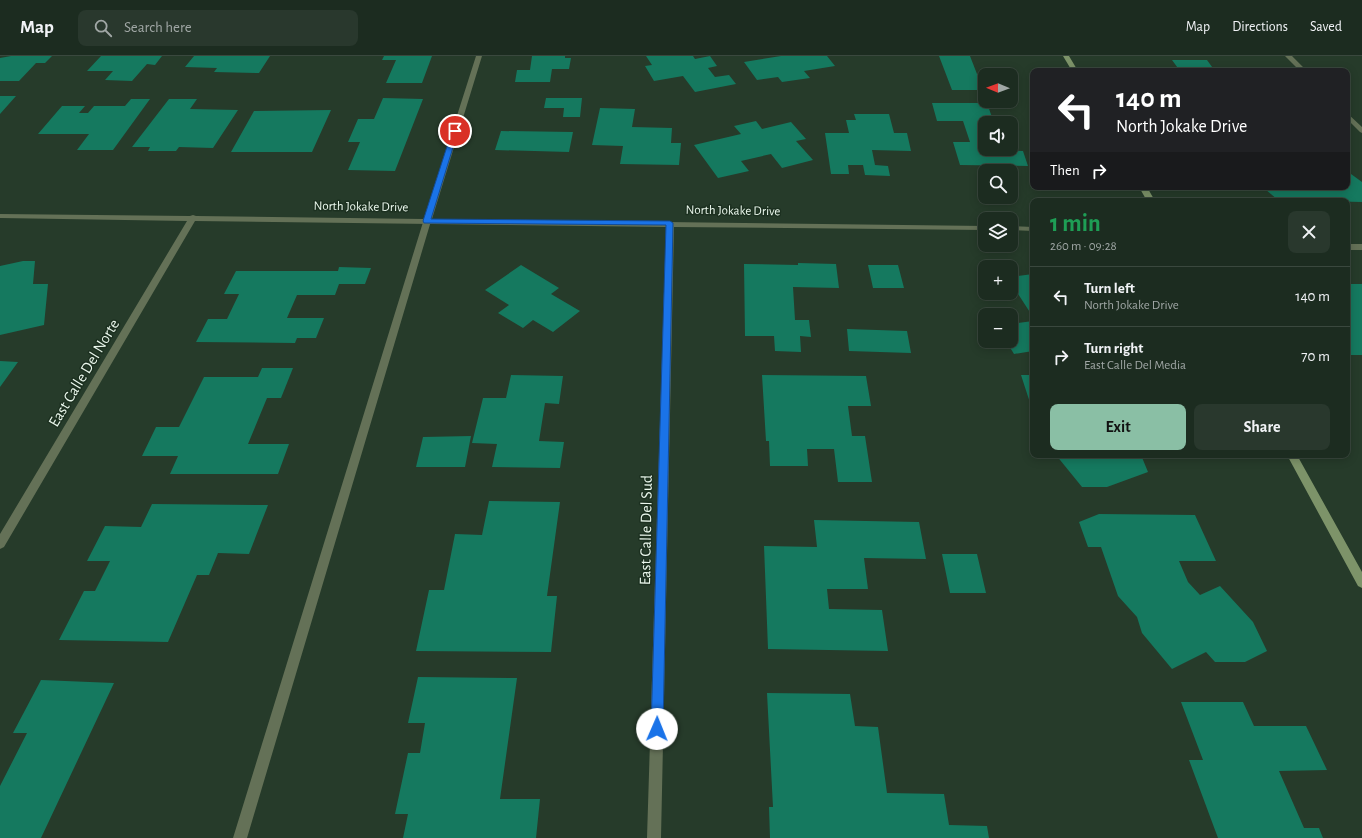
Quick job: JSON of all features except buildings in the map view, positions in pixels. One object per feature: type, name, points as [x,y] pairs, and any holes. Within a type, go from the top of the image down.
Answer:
[{"type":"street","points":[[240,838],[427,221],[479,56]]},
{"type":"street","points":[[1066,56],[1073,68]]},
{"type":"street","points":[[1288,56],[1301,68]]},
{"type":"street","points":[[1350,118],[1362,131]]},
{"type":"street","name":"North Jokake Drive","points":[[0,216],[193,217],[978,228]]},
{"type":"street","name":"East Calle Del Norte","points":[[0,544],[193,217]]},
{"type":"street","name":"East Calle Del Sud","points":[[654,838],[670,223]]},
{"type":"street","points":[[1018,228],[1030,228]]},
{"type":"street","points":[[1350,247],[1362,247]]},
{"type":"street","points":[[1294,458],[1362,583]]},
{"type":"route","points":[[455,131],[427,221],[670,223],[657,729]]}]
